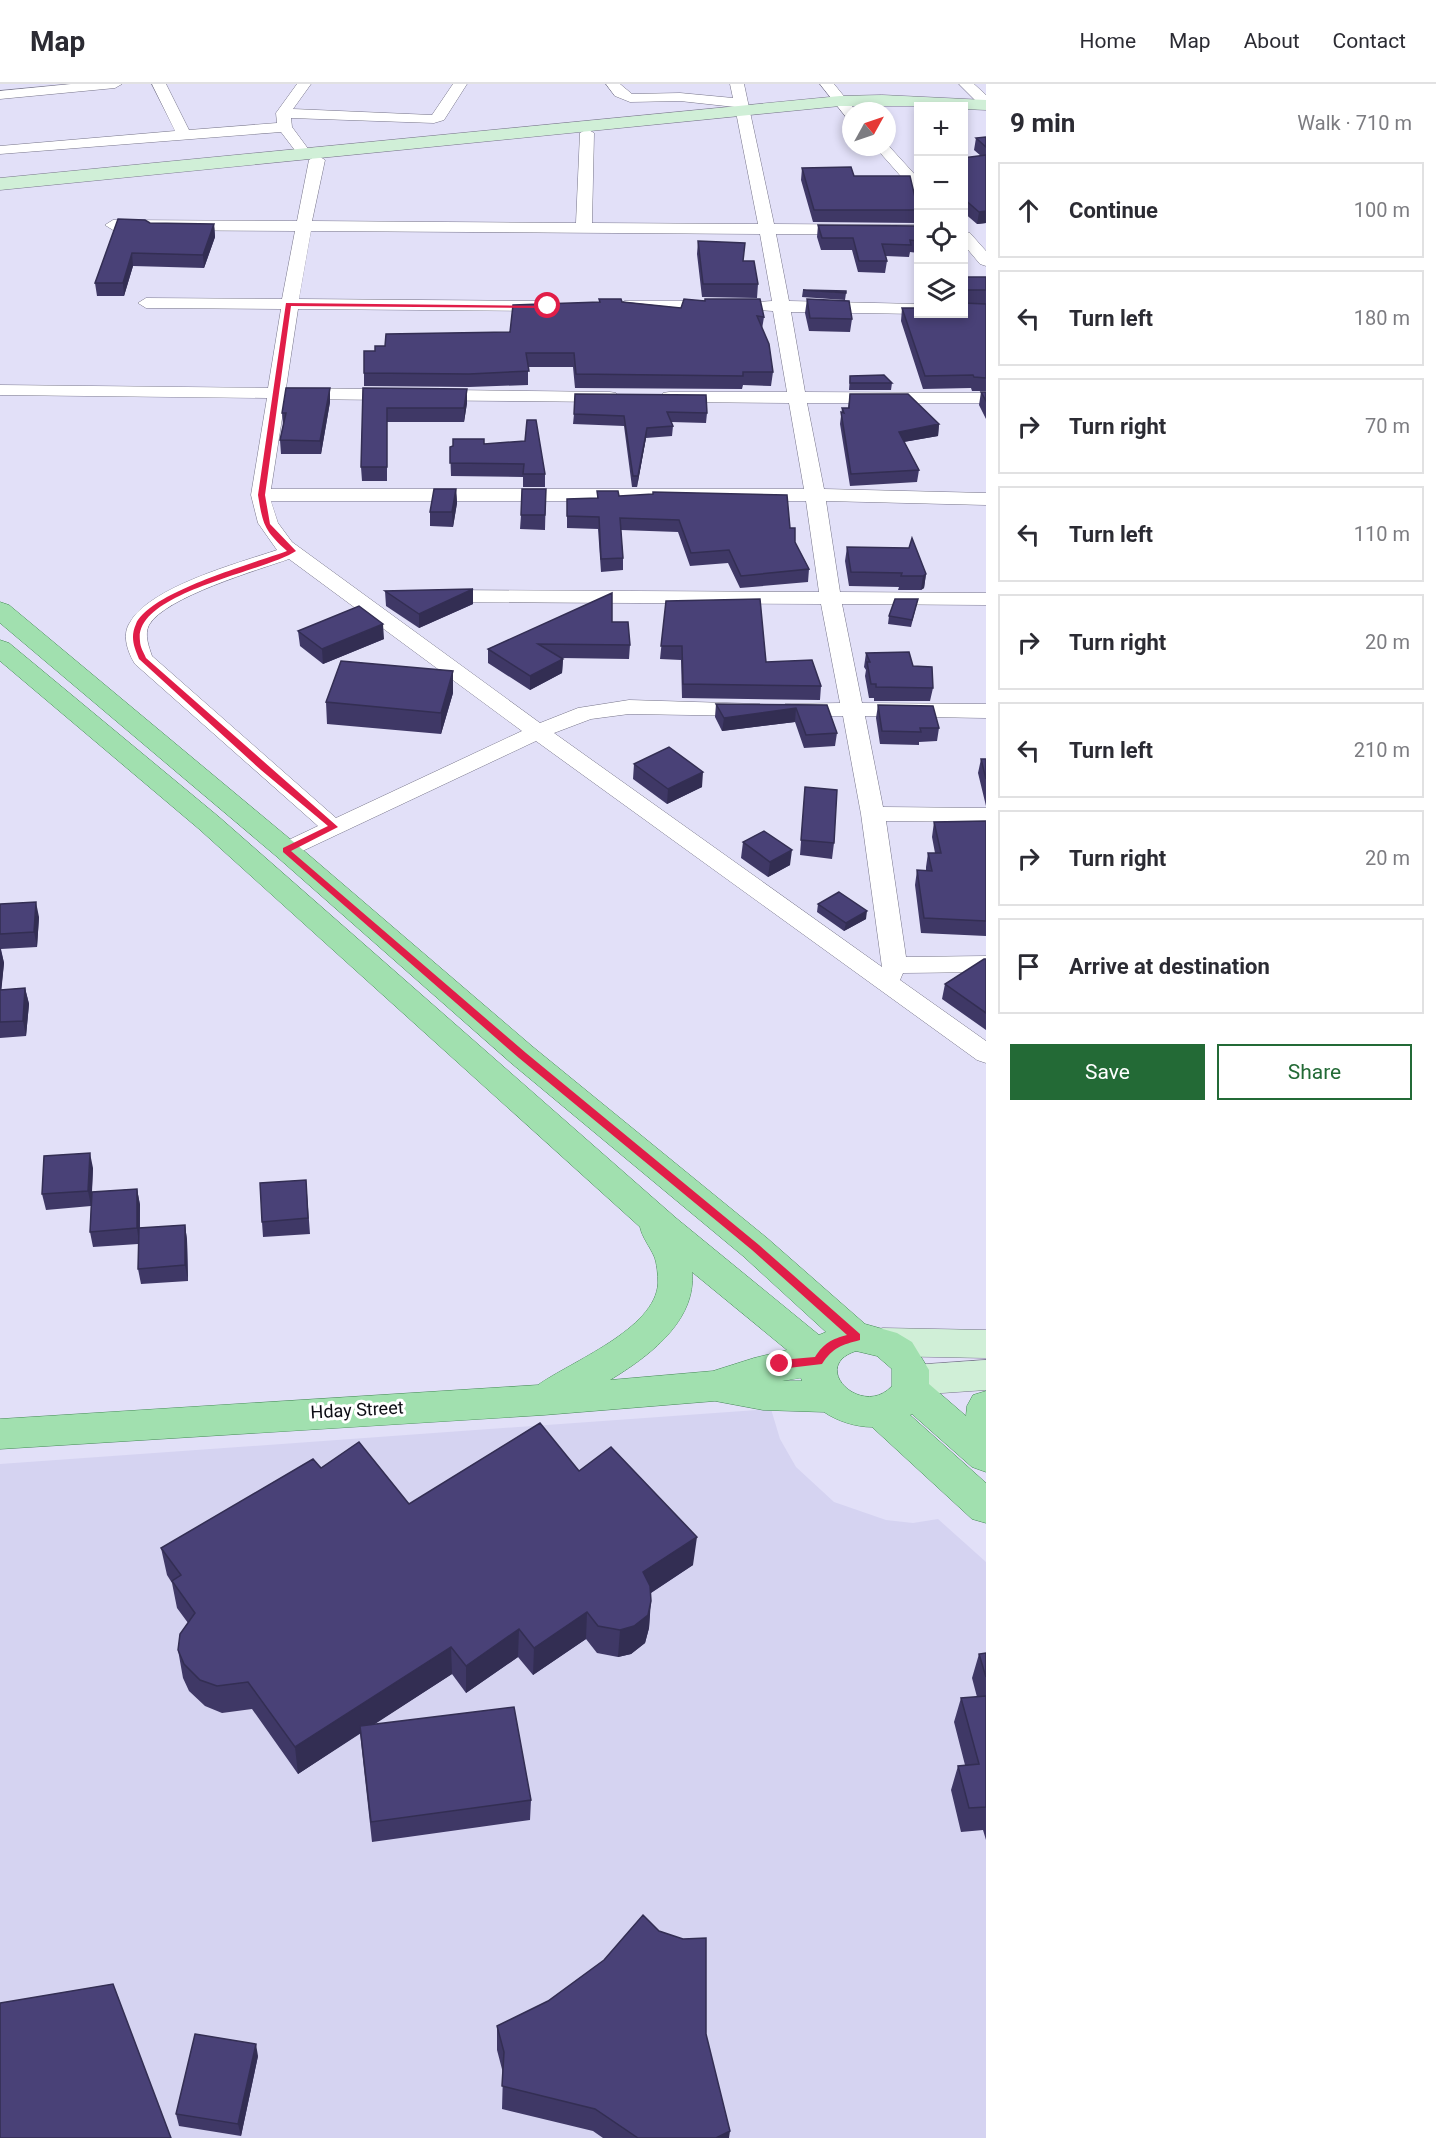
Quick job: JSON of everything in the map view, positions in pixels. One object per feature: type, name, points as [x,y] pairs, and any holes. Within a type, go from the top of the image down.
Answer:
[{"type":"main road","points":[[0,610],[286,850],[522,1055],[870,1340],[899,1352],[909,1365],[912,1385],[905,1399],[894,1407],[881,1412],[869,1413],[851,1409],[831,1397],[821,1386],[817,1373],[819,1359],[834,1343],[870,1340]]},
{"type":"main road","points":[[0,648],[208,822],[638,1203],[819,1359]]},
{"type":"main road","points":[[544,1400],[622,1354],[650,1333],[665,1316],[675,1288],[676,1266],[666,1241],[638,1203]]},
{"type":"main road","points":[[715,1386],[758,1369],[819,1359]]},
{"type":"main road","points":[[912,1385],[986,1456]]},
{"type":"main road","points":[[715,1386],[775,1396],[831,1397]]},
{"type":"main road","name":"Hday Street","points":[[0,1434],[544,1400],[715,1386]]},
{"type":"main road","points":[[986,1406],[984,1433],[986,1438]]},
{"type":"main road","points":[[881,1412],[986,1507]]},
{"type":"street","points":[[1,92],[115,84]]},
{"type":"street","points":[[159,84],[184,135]]},
{"type":"street","points":[[284,120],[304,84]]},
{"type":"street","points":[[0,150],[184,135],[284,120],[434,119],[439,117],[459,84]]},
{"type":"street","points":[[613,84],[620,93],[630,98],[680,97],[741,104],[842,108]]},
{"type":"street","points":[[827,84],[842,103]]},
{"type":"street","points":[[966,84],[986,104]]},
{"type":"street","points":[[873,102],[882,100],[986,104]]},
{"type":"street","points":[[0,184],[587,133],[741,104]]},
{"type":"street","points":[[0,191],[311,157],[741,104]]},
{"type":"street","points":[[741,104],[767,228],[815,495],[830,597],[873,814],[890,973]]},
{"type":"street","points":[[896,109],[914,109]]},
{"type":"street","points":[[968,111],[986,112]]},
{"type":"street","points":[[284,120],[311,157],[261,495],[266,524],[274,535],[292,551],[538,732],[890,973],[986,1054]]},
{"type":"street","points":[[584,228],[587,133]]},
{"type":"street","points":[[890,156],[914,183]]},
{"type":"street","points":[[113,225],[914,230]]},
{"type":"street","points":[[968,237],[986,236]]},
{"type":"street","points":[[968,241],[986,261]]},
{"type":"street","points":[[146,303],[571,306]]},
{"type":"street","points":[[606,306],[914,309]]},
{"type":"street","points":[[0,390],[625,397]]},
{"type":"street","points":[[648,397],[986,398]]},
{"type":"street","points":[[261,495],[815,495],[986,500]]},
{"type":"street","points":[[292,551],[171,597],[149,610],[139,624],[135,640],[143,659],[333,827]]},
{"type":"street","points":[[352,595],[388,595]]},
{"type":"street","points":[[424,596],[986,599]]},
{"type":"street","points":[[286,850],[538,732],[576,716],[608,709],[986,711]]},
{"type":"street","points":[[873,814],[986,815]]},
{"type":"street","points":[[890,973],[986,964]]},
{"type":"street","points":[[870,1340],[986,1344]]},
{"type":"street","points":[[912,1385],[986,1375]]},
{"type":"shaded area","points":[[771,1409],[780,1439],[796,1467],[834,1502],[886,1520],[913,1523],[938,1519],[986,1562],[986,2138],[0,2138],[0,1464]]},
{"type":"building","points":[[986,137],[986,147],[976,138]]},
{"type":"building","points":[[986,155],[986,211],[979,212],[968,202],[968,157]]},
{"type":"building","points":[[851,167],[854,176],[910,176],[914,193],[914,210],[814,210],[802,168]]},
{"type":"building","points":[[118,219],[145,220],[150,223],[214,224],[203,255],[132,253],[123,283],[95,283]]},
{"type":"building","points":[[818,225],[914,226],[914,240],[910,240],[911,245],[882,244],[887,261],[859,261],[853,238],[822,238]]},
{"type":"building","points":[[698,241],[745,243],[743,261],[754,261],[758,284],[703,284]]},
{"type":"building","points":[[968,277],[986,277],[986,290],[968,290]]},
{"type":"building","points":[[803,290],[846,291],[846,293]]},
{"type":"building","points":[[599,299],[621,299],[622,302],[681,308],[684,299],[705,301],[705,299],[760,299],[764,317],[757,316],[769,344],[773,372],[743,372],[743,376],[576,374],[574,353],[526,353],[529,371],[469,374],[364,373],[364,351],[375,351],[375,346],[385,346],[386,334],[510,332],[513,305],[600,302]]},
{"type":"building","points":[[807,299],[849,301],[852,319],[810,318]]},
{"type":"building","points":[[968,303],[986,304],[986,378],[973,375],[925,376],[902,308],[914,308],[914,318],[968,318]]},
{"type":"building","points":[[884,375],[892,383],[850,383],[850,376]]},
{"type":"building","points":[[286,388],[330,388],[320,441],[280,440],[286,413],[282,413]]},
{"type":"building","points":[[363,388],[467,389],[464,408],[387,408],[387,467],[361,467]]},
{"type":"building","points":[[575,394],[706,395],[707,413],[667,412],[673,426],[647,428],[638,476],[633,476],[624,416],[574,414]]},
{"type":"building","points":[[850,394],[908,394],[939,424],[899,432],[919,470],[851,474],[841,412],[844,413],[842,408],[849,408]]},
{"type":"building","points":[[527,420],[536,420],[545,474],[523,474],[524,464],[450,463],[450,447],[453,446],[453,439],[484,439],[484,444],[525,441]]},
{"type":"building","points":[[434,489],[456,489],[452,512],[430,512]]},
{"type":"building","points":[[522,489],[546,489],[545,515],[521,515]]},
{"type":"building","points":[[597,491],[618,491],[619,496],[653,494],[653,492],[787,495],[790,528],[795,528],[795,542],[809,569],[741,576],[729,550],[691,553],[679,520],[620,518],[623,558],[601,559],[599,517],[567,516],[567,499],[598,498]]},
{"type":"building","points":[[912,538],[926,574],[923,576],[901,576],[902,573],[851,572],[847,547],[909,548]]},
{"type":"building","points":[[473,589],[419,614],[385,591]]},
{"type":"building","points":[[612,593],[612,622],[628,622],[630,645],[538,644],[563,659],[530,676],[488,649]]},
{"type":"building","points":[[760,599],[766,662],[812,660],[821,686],[683,684],[682,646],[661,646],[666,601]]},
{"type":"building","points":[[895,599],[918,599],[912,620],[889,616]]},
{"type":"building","points":[[359,606],[383,624],[322,649],[298,631]]},
{"type":"building","points":[[909,652],[913,666],[932,667],[933,688],[876,687],[876,684],[871,684],[867,662],[870,662],[866,653]]},
{"type":"building","points":[[341,661],[453,671],[441,713],[326,702]]},
{"type":"building","points":[[716,704],[827,705],[837,733],[806,735],[796,708],[724,718]]},
{"type":"building","points":[[878,705],[933,706],[939,728],[920,728],[921,732],[882,731]]},
{"type":"building","points":[[669,747],[703,772],[668,789],[634,764]]},
{"type":"building","points":[[981,759],[986,759],[986,779]]},
{"type":"building","points":[[805,787],[837,790],[834,843],[801,840]]},
{"type":"building","points":[[986,821],[986,921],[924,918],[917,870],[932,871],[928,853],[941,853],[934,822]]},
{"type":"building","points":[[764,831],[792,850],[770,862],[743,842]]},
{"type":"building","points":[[839,892],[867,911],[846,923],[818,904]]},
{"type":"building","points":[[36,902],[34,932],[0,934],[0,904]]},
{"type":"building","points":[[986,959],[986,1013],[945,984]]},
{"type":"building","points":[[25,988],[23,1021],[0,1022],[0,990]]},
{"type":"building","points":[[90,1153],[88,1191],[42,1194],[44,1156]]},
{"type":"building","points":[[306,1180],[308,1218],[262,1222],[260,1183]]},
{"type":"building","points":[[137,1189],[137,1228],[90,1232],[92,1192]]},
{"type":"building","points":[[185,1225],[185,1265],[138,1269],[139,1228]]},
{"type":"building","points":[[540,1423],[579,1471],[611,1447],[697,1537],[643,1572],[650,1586],[651,1601],[648,1615],[634,1626],[620,1630],[598,1626],[587,1612],[534,1648],[519,1629],[466,1666],[451,1647],[295,1747],[248,1682],[217,1686],[200,1680],[184,1664],[178,1650],[180,1634],[195,1613],[172,1581],[181,1575],[161,1548],[313,1459],[321,1468],[359,1442],[409,1504]]},
{"type":"building","points":[[986,1653],[986,1677],[979,1654]]},
{"type":"building","points":[[986,1696],[986,1807],[969,1808],[958,1766],[979,1764],[961,1698]]},
{"type":"building","points":[[514,1707],[531,1800],[371,1822],[360,1726]]},
{"type":"building","points":[[643,1915],[659,1931],[683,1939],[706,1938],[706,2034],[730,2131],[716,2138],[638,2138],[595,2109],[502,2086],[504,2052],[497,2026],[548,2001],[604,1960]]},
{"type":"building","points":[[113,1984],[171,2138],[0,2138],[0,2003]]},
{"type":"building","points":[[195,2034],[256,2044],[238,2124],[176,2114]]},
{"type":"route","points":[[548,306],[289,304],[261,495],[266,524],[274,535],[292,551],[171,597],[149,610],[139,624],[135,640],[143,659],[333,827],[286,850],[522,1055],[755,1247],[856,1337],[834,1343],[826,1349],[818,1361],[780,1364]]}]
